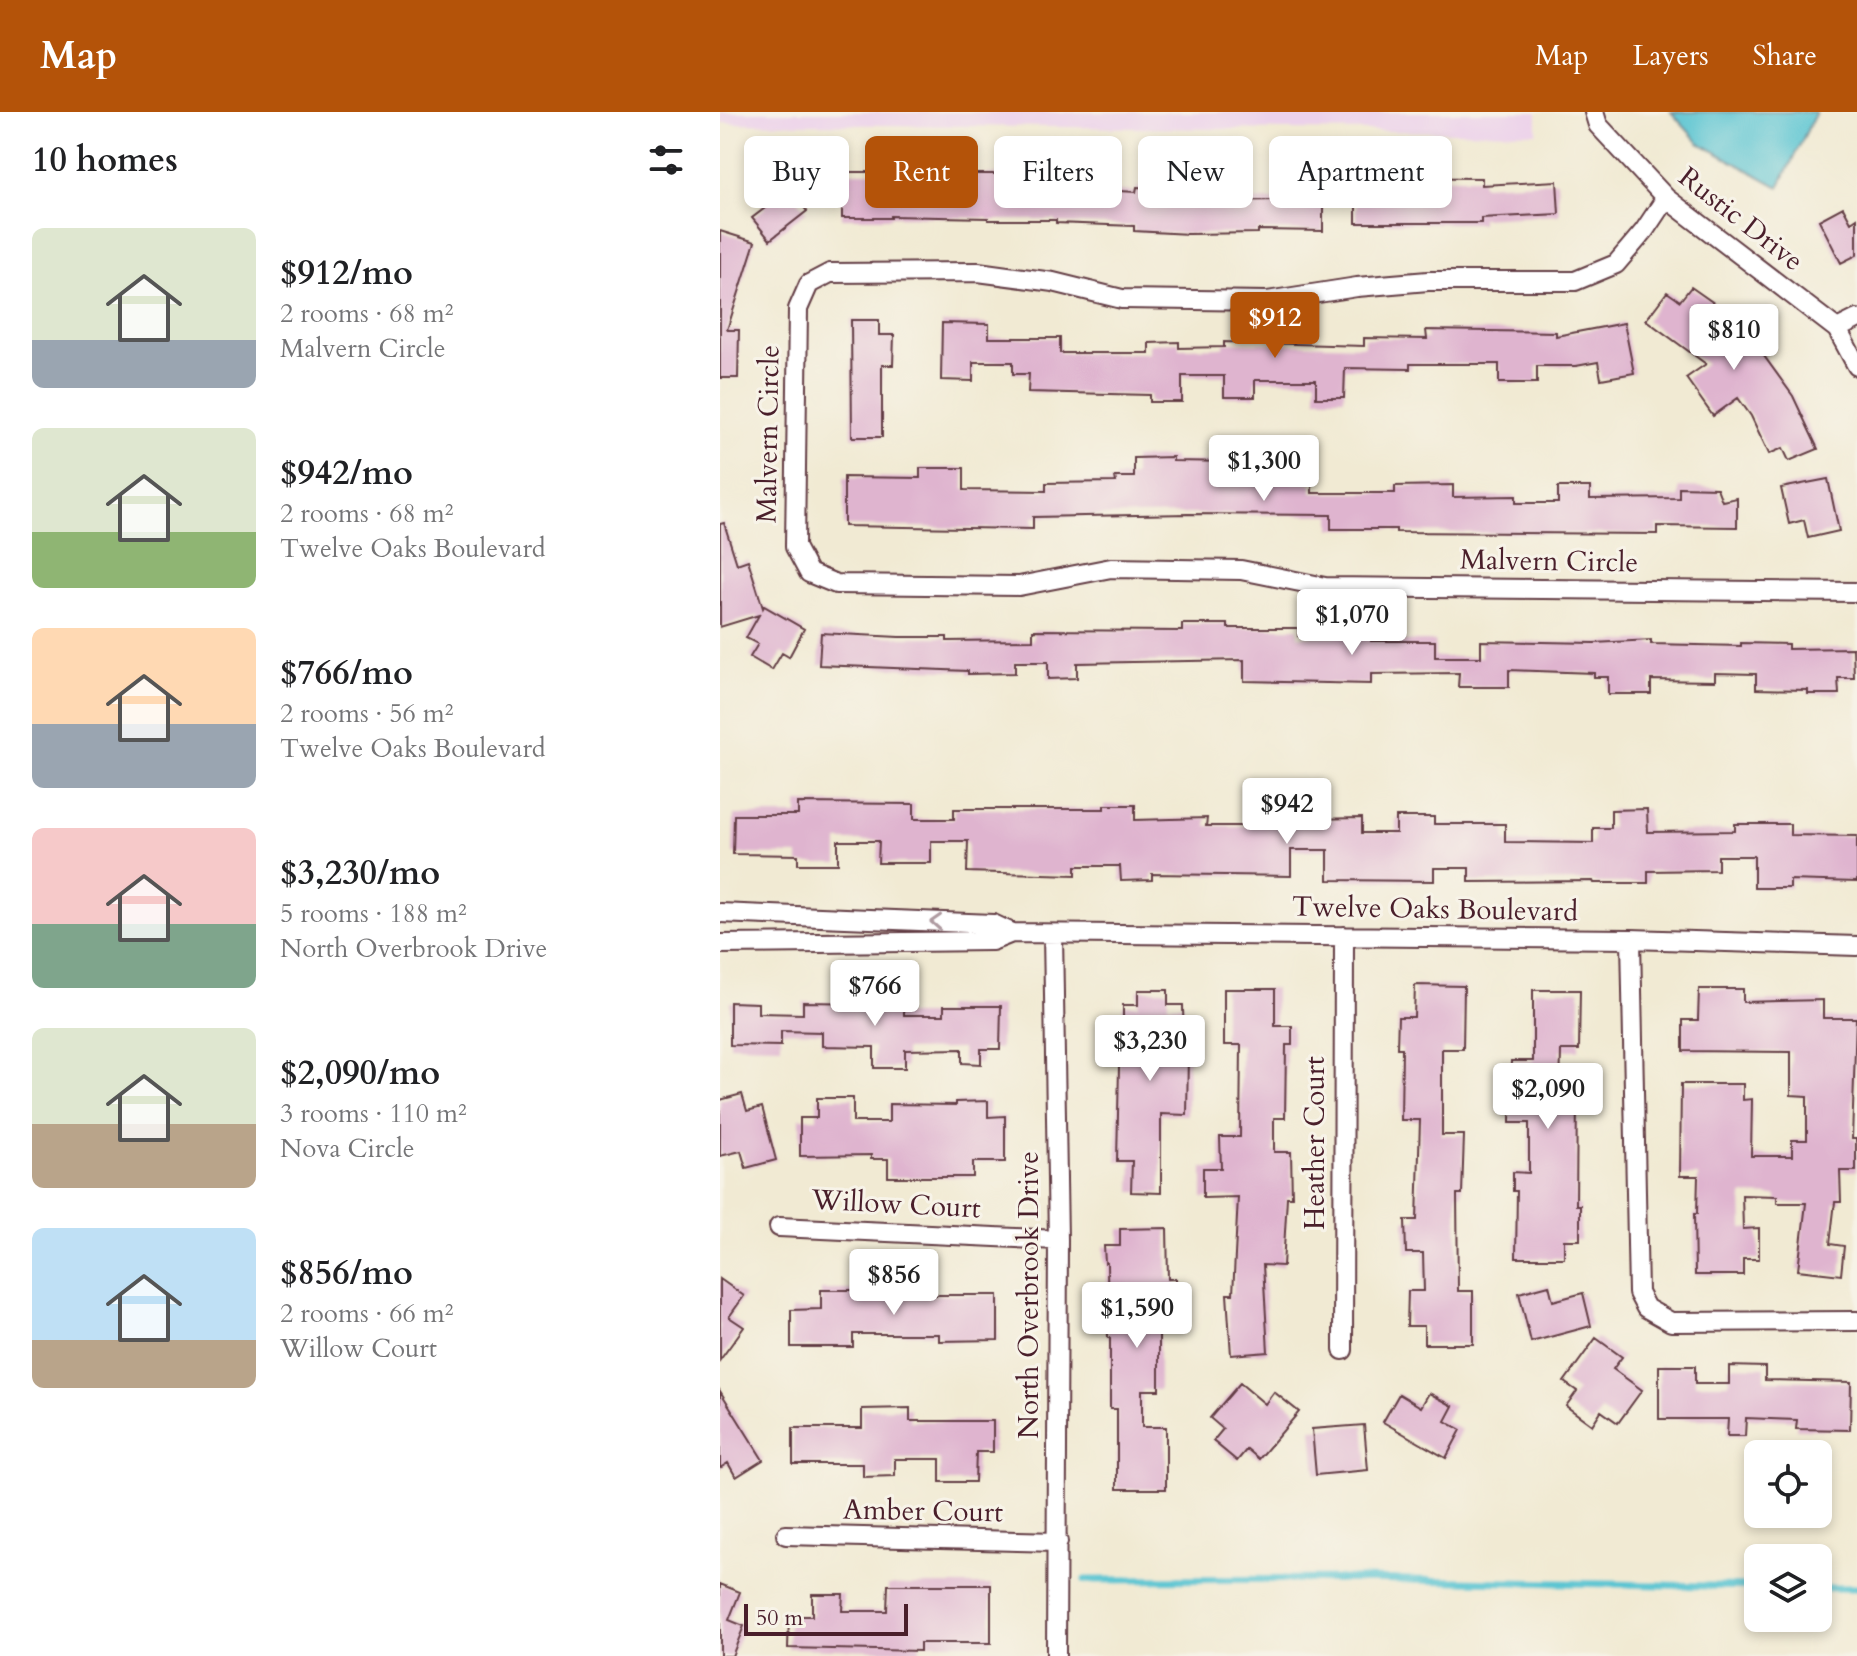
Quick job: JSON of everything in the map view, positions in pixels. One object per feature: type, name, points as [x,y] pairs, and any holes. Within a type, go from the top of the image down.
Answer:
[{"type":"street","name":"Rustic Drive","points":[[1594,112],[1598,125],[1666,198],[1837,329],[1857,366]]},
{"type":"street","name":"Malvern Circle","points":[[1666,198],[1616,264],[1575,281],[1428,281],[1357,287],[1267,301],[1122,299],[1053,282],[978,272],[830,273],[809,284],[798,309],[795,547],[809,573],[836,584],[1019,586],[1111,568],[1241,570],[1325,587],[1857,592]]},
{"type":"street","points":[[1837,329],[1857,319]]},
{"type":"street","name":"Twelve Oaks Boulevard","points":[[720,913],[993,924],[1012,933]]},
{"type":"street","points":[[744,914],[744,944]]},
{"type":"street","name":"Twelve Oaks Boulevard","points":[[720,944],[992,941],[1012,933],[1631,939],[1857,946]]},
{"type":"street","name":"North Overbrook Drive","points":[[1053,934],[1058,1240],[1056,1656]]},
{"type":"street","name":"Heather Court","points":[[1343,1350],[1344,936]]},
{"type":"street","points":[[1631,939],[1638,1293],[1646,1308],[1671,1322],[1857,1321]]},
{"type":"street","name":"Willow Court","points":[[779,1227],[1058,1240]]},
{"type":"street","name":"Amber Court","points":[[786,1535],[1058,1542]]},
{"type":"shaded area","points":[[720,112],[1537,112],[1537,133],[720,123]]},
{"type":"water","points":[[1671,112],[1816,112],[1779,187],[1699,143]]},
{"type":"building","points":[[849,172],[865,172],[865,208],[978,208],[978,174],[994,174],[994,208],[1122,208],[1122,191],[1136,192],[1138,187],[1138,208],[1253,208],[1253,200],[1269,200],[1269,208],[1323,208],[1323,231],[1258,230],[1258,233],[1189,234],[1134,231],[1134,226],[1056,223],[1056,220],[891,216],[842,218],[842,208],[849,208]]},
{"type":"building","points":[[1452,178],[1482,178],[1482,185],[1557,181],[1559,214],[1481,218],[1481,223],[1356,223],[1356,208],[1452,208]]},
{"type":"building","points":[[1843,207],[1851,222],[1857,218],[1857,255],[1841,263],[1819,220]]},
{"type":"building","points":[[765,208],[805,208],[807,211],[770,240],[752,218]]},
{"type":"building","points":[[720,231],[755,242],[727,330],[739,330],[738,378],[720,378]]},
{"type":"building","points":[[1691,287],[1718,306],[1712,314],[1744,337],[1748,334],[1793,396],[1818,449],[1789,461],[1783,448],[1769,454],[1751,416],[1738,398],[1713,416],[1686,378],[1706,364],[1646,320],[1667,292],[1680,301]]},
{"type":"building","points":[[851,320],[879,320],[879,335],[894,335],[893,365],[882,365],[882,437],[852,437]]},
{"type":"building","points":[[942,323],[989,324],[989,338],[1060,338],[1060,353],[1149,353],[1149,343],[1179,342],[1179,348],[1224,347],[1224,342],[1364,346],[1364,338],[1427,339],[1426,330],[1556,332],[1556,336],[1624,323],[1634,373],[1601,379],[1598,362],[1576,366],[1537,366],[1537,383],[1499,383],[1499,364],[1410,364],[1410,369],[1345,368],[1344,398],[1316,398],[1316,380],[1255,380],[1255,397],[1224,397],[1224,376],[1182,376],[1182,402],[1150,402],[1150,395],[1028,392],[1029,374],[1013,374],[1013,362],[973,362],[973,381],[941,380]]},
{"type":"building","points":[[1173,457],[1173,461],[1235,462],[1235,467],[1293,467],[1293,483],[1312,483],[1312,493],[1395,493],[1395,486],[1453,485],[1453,497],[1516,496],[1516,503],[1558,503],[1558,487],[1590,487],[1590,499],[1679,498],[1679,487],[1717,488],[1722,501],[1737,498],[1737,527],[1657,526],[1657,534],[1396,532],[1396,529],[1331,529],[1331,515],[1188,514],[1033,517],[1033,529],[844,526],[844,477],[920,478],[920,468],[964,468],[964,490],[1046,491],[1046,483],[1116,482],[1115,477],[1134,477],[1134,458]]},
{"type":"building","points":[[1828,479],[1839,531],[1808,538],[1804,520],[1789,524],[1781,488]]},
{"type":"building","points":[[724,523],[737,564],[748,560],[763,608],[804,629],[789,657],[782,653],[772,670],[750,657],[758,644],[746,638],[759,615],[720,627],[720,524]]},
{"type":"building","points":[[1182,624],[1228,624],[1228,628],[1298,628],[1298,636],[1371,636],[1371,641],[1435,641],[1435,657],[1481,657],[1481,641],[1594,643],[1651,640],[1651,644],[1741,646],[1741,643],[1788,644],[1788,649],[1853,648],[1854,678],[1838,678],[1839,694],[1756,689],[1756,674],[1715,673],[1715,681],[1651,680],[1651,694],[1608,694],[1608,677],[1594,677],[1594,673],[1509,670],[1509,687],[1458,687],[1459,673],[1371,674],[1371,684],[1244,681],[1244,660],[1077,663],[1077,678],[1048,679],[1048,662],[1015,662],[1015,673],[968,674],[968,671],[819,665],[821,633],[947,637],[947,641],[1033,640],[1033,630],[1182,631]]},
{"type":"building","points":[[798,803],[914,804],[914,819],[954,819],[954,809],[1104,809],[1104,805],[1135,805],[1135,820],[1207,818],[1206,826],[1246,826],[1246,808],[1275,808],[1276,825],[1310,825],[1310,819],[1362,818],[1362,833],[1396,833],[1396,817],[1434,817],[1434,824],[1505,824],[1505,842],[1593,843],[1593,828],[1611,828],[1611,810],[1647,809],[1648,832],[1735,831],[1735,824],[1790,824],[1790,835],[1857,836],[1857,882],[1790,880],[1790,888],[1754,888],[1754,856],[1718,856],[1718,870],[1648,871],[1648,883],[1594,883],[1469,882],[1469,868],[1434,868],[1434,881],[1328,880],[1328,850],[1291,850],[1291,876],[1152,874],[1152,880],[1121,881],[1120,866],[1076,866],[1076,875],[967,872],[968,841],[931,841],[931,863],[878,863],[879,841],[838,841],[838,864],[798,864],[798,855],[733,854],[734,815],[798,815]]},
{"type":"building","points":[[1415,985],[1464,986],[1463,1049],[1442,1049],[1442,1135],[1464,1135],[1462,1194],[1457,1194],[1458,1291],[1473,1291],[1473,1344],[1424,1344],[1424,1326],[1407,1326],[1408,1291],[1424,1291],[1423,1253],[1406,1253],[1405,1220],[1417,1220],[1420,1120],[1401,1120],[1402,1048],[1397,1048],[1398,1017],[1414,1017]]},
{"type":"building","points":[[1224,989],[1275,989],[1275,1026],[1292,1026],[1292,1045],[1286,1045],[1285,1118],[1274,1118],[1274,1152],[1291,1152],[1292,1197],[1287,1197],[1283,1266],[1263,1265],[1268,1352],[1231,1355],[1227,1294],[1233,1294],[1238,1197],[1203,1198],[1203,1168],[1221,1168],[1220,1137],[1240,1137],[1241,1045],[1224,1045]]},
{"type":"building","points":[[1699,989],[1743,989],[1743,1002],[1823,1000],[1823,1018],[1856,1018],[1852,1139],[1856,1139],[1856,1171],[1840,1171],[1841,1202],[1835,1202],[1830,1244],[1844,1246],[1841,1275],[1798,1270],[1806,1203],[1777,1203],[1777,1196],[1742,1195],[1743,1229],[1759,1228],[1759,1259],[1743,1259],[1743,1275],[1695,1275],[1694,1214],[1697,1214],[1698,1176],[1680,1176],[1681,1084],[1743,1084],[1743,1100],[1752,1099],[1751,1156],[1792,1156],[1792,1140],[1807,1140],[1807,1096],[1791,1095],[1791,1052],[1683,1051],[1683,1020],[1698,1020]]},
{"type":"building","points":[[1138,990],[1168,990],[1168,1005],[1183,1005],[1184,1054],[1188,1054],[1187,1115],[1161,1114],[1161,1193],[1131,1192],[1132,1161],[1117,1161],[1120,1020],[1123,1020],[1123,1005],[1138,1005]]},
{"type":"building","points":[[1533,990],[1580,990],[1579,1050],[1561,1050],[1560,1093],[1577,1093],[1576,1205],[1580,1205],[1580,1240],[1564,1240],[1564,1258],[1516,1258],[1517,1191],[1513,1191],[1513,1172],[1529,1173],[1529,1123],[1510,1123],[1511,1061],[1533,1061]]},
{"type":"building","points":[[873,998],[904,998],[904,1015],[944,1015],[944,1006],[1001,1006],[1000,1049],[981,1049],[981,1064],[962,1063],[962,1049],[905,1050],[905,1068],[874,1068],[874,1047],[822,1046],[822,1032],[781,1031],[781,1046],[730,1045],[730,1002],[758,1003],[758,1013],[803,1014],[803,1002],[873,1003]]},
{"type":"building","points":[[742,1094],[747,1111],[762,1107],[776,1160],[746,1168],[741,1151],[720,1156],[720,1100]]},
{"type":"building","points":[[817,1098],[853,1098],[853,1122],[889,1122],[889,1104],[956,1105],[956,1102],[988,1101],[988,1117],[1005,1116],[1005,1162],[973,1162],[973,1177],[888,1177],[888,1159],[871,1159],[871,1155],[800,1156],[800,1118],[817,1118]]},
{"type":"building","points":[[1167,1228],[1168,1279],[1176,1279],[1176,1308],[1159,1308],[1159,1390],[1142,1390],[1142,1427],[1166,1427],[1166,1489],[1117,1489],[1117,1409],[1110,1409],[1110,1338],[1104,1246],[1120,1246],[1120,1229]]},
{"type":"building","points":[[720,1279],[744,1296],[729,1317],[744,1327],[720,1360]]},
{"type":"building","points":[[1549,1285],[1553,1301],[1583,1293],[1591,1326],[1531,1342],[1519,1293]]},
{"type":"building","points":[[872,1287],[924,1287],[924,1295],[998,1295],[998,1340],[939,1341],[939,1334],[853,1334],[853,1347],[791,1347],[791,1310],[821,1309],[821,1290],[872,1290]]},
{"type":"building","points":[[1596,1338],[1622,1357],[1613,1369],[1642,1390],[1618,1423],[1601,1411],[1592,1425],[1566,1406],[1577,1391],[1564,1382]]},
{"type":"building","points":[[1659,1366],[1695,1366],[1695,1384],[1729,1384],[1729,1366],[1765,1367],[1765,1380],[1851,1382],[1850,1430],[1796,1429],[1797,1420],[1746,1418],[1745,1436],[1727,1436],[1728,1419],[1659,1419]]},
{"type":"building","points":[[1240,1383],[1265,1404],[1274,1392],[1299,1412],[1259,1459],[1247,1449],[1237,1461],[1213,1441],[1223,1429],[1210,1418]]},
{"type":"building","points":[[720,1391],[763,1460],[736,1477],[728,1463],[720,1468]]},
{"type":"building","points":[[1429,1393],[1453,1406],[1445,1421],[1461,1430],[1446,1458],[1383,1422],[1399,1394],[1421,1407]]},
{"type":"building","points":[[910,1408],[910,1421],[993,1421],[993,1452],[976,1452],[975,1482],[940,1482],[940,1459],[895,1459],[895,1476],[863,1477],[863,1464],[793,1464],[793,1428],[862,1428],[862,1409]]},
{"type":"building","points":[[1364,1425],[1368,1470],[1316,1475],[1312,1429]]},
{"type":"building","points":[[720,1584],[740,1592],[729,1620],[744,1626],[732,1656],[720,1656]]},
{"type":"building","points":[[888,1585],[991,1585],[991,1643],[920,1643],[920,1651],[788,1648],[789,1616],[812,1616],[812,1594],[843,1594],[842,1611],[887,1611]]},
{"type":"waterway","points":[[1085,1580],[1359,1579],[1744,1587]]},
{"type":"waterway","points":[[1832,1588],[1857,1588]]}]
